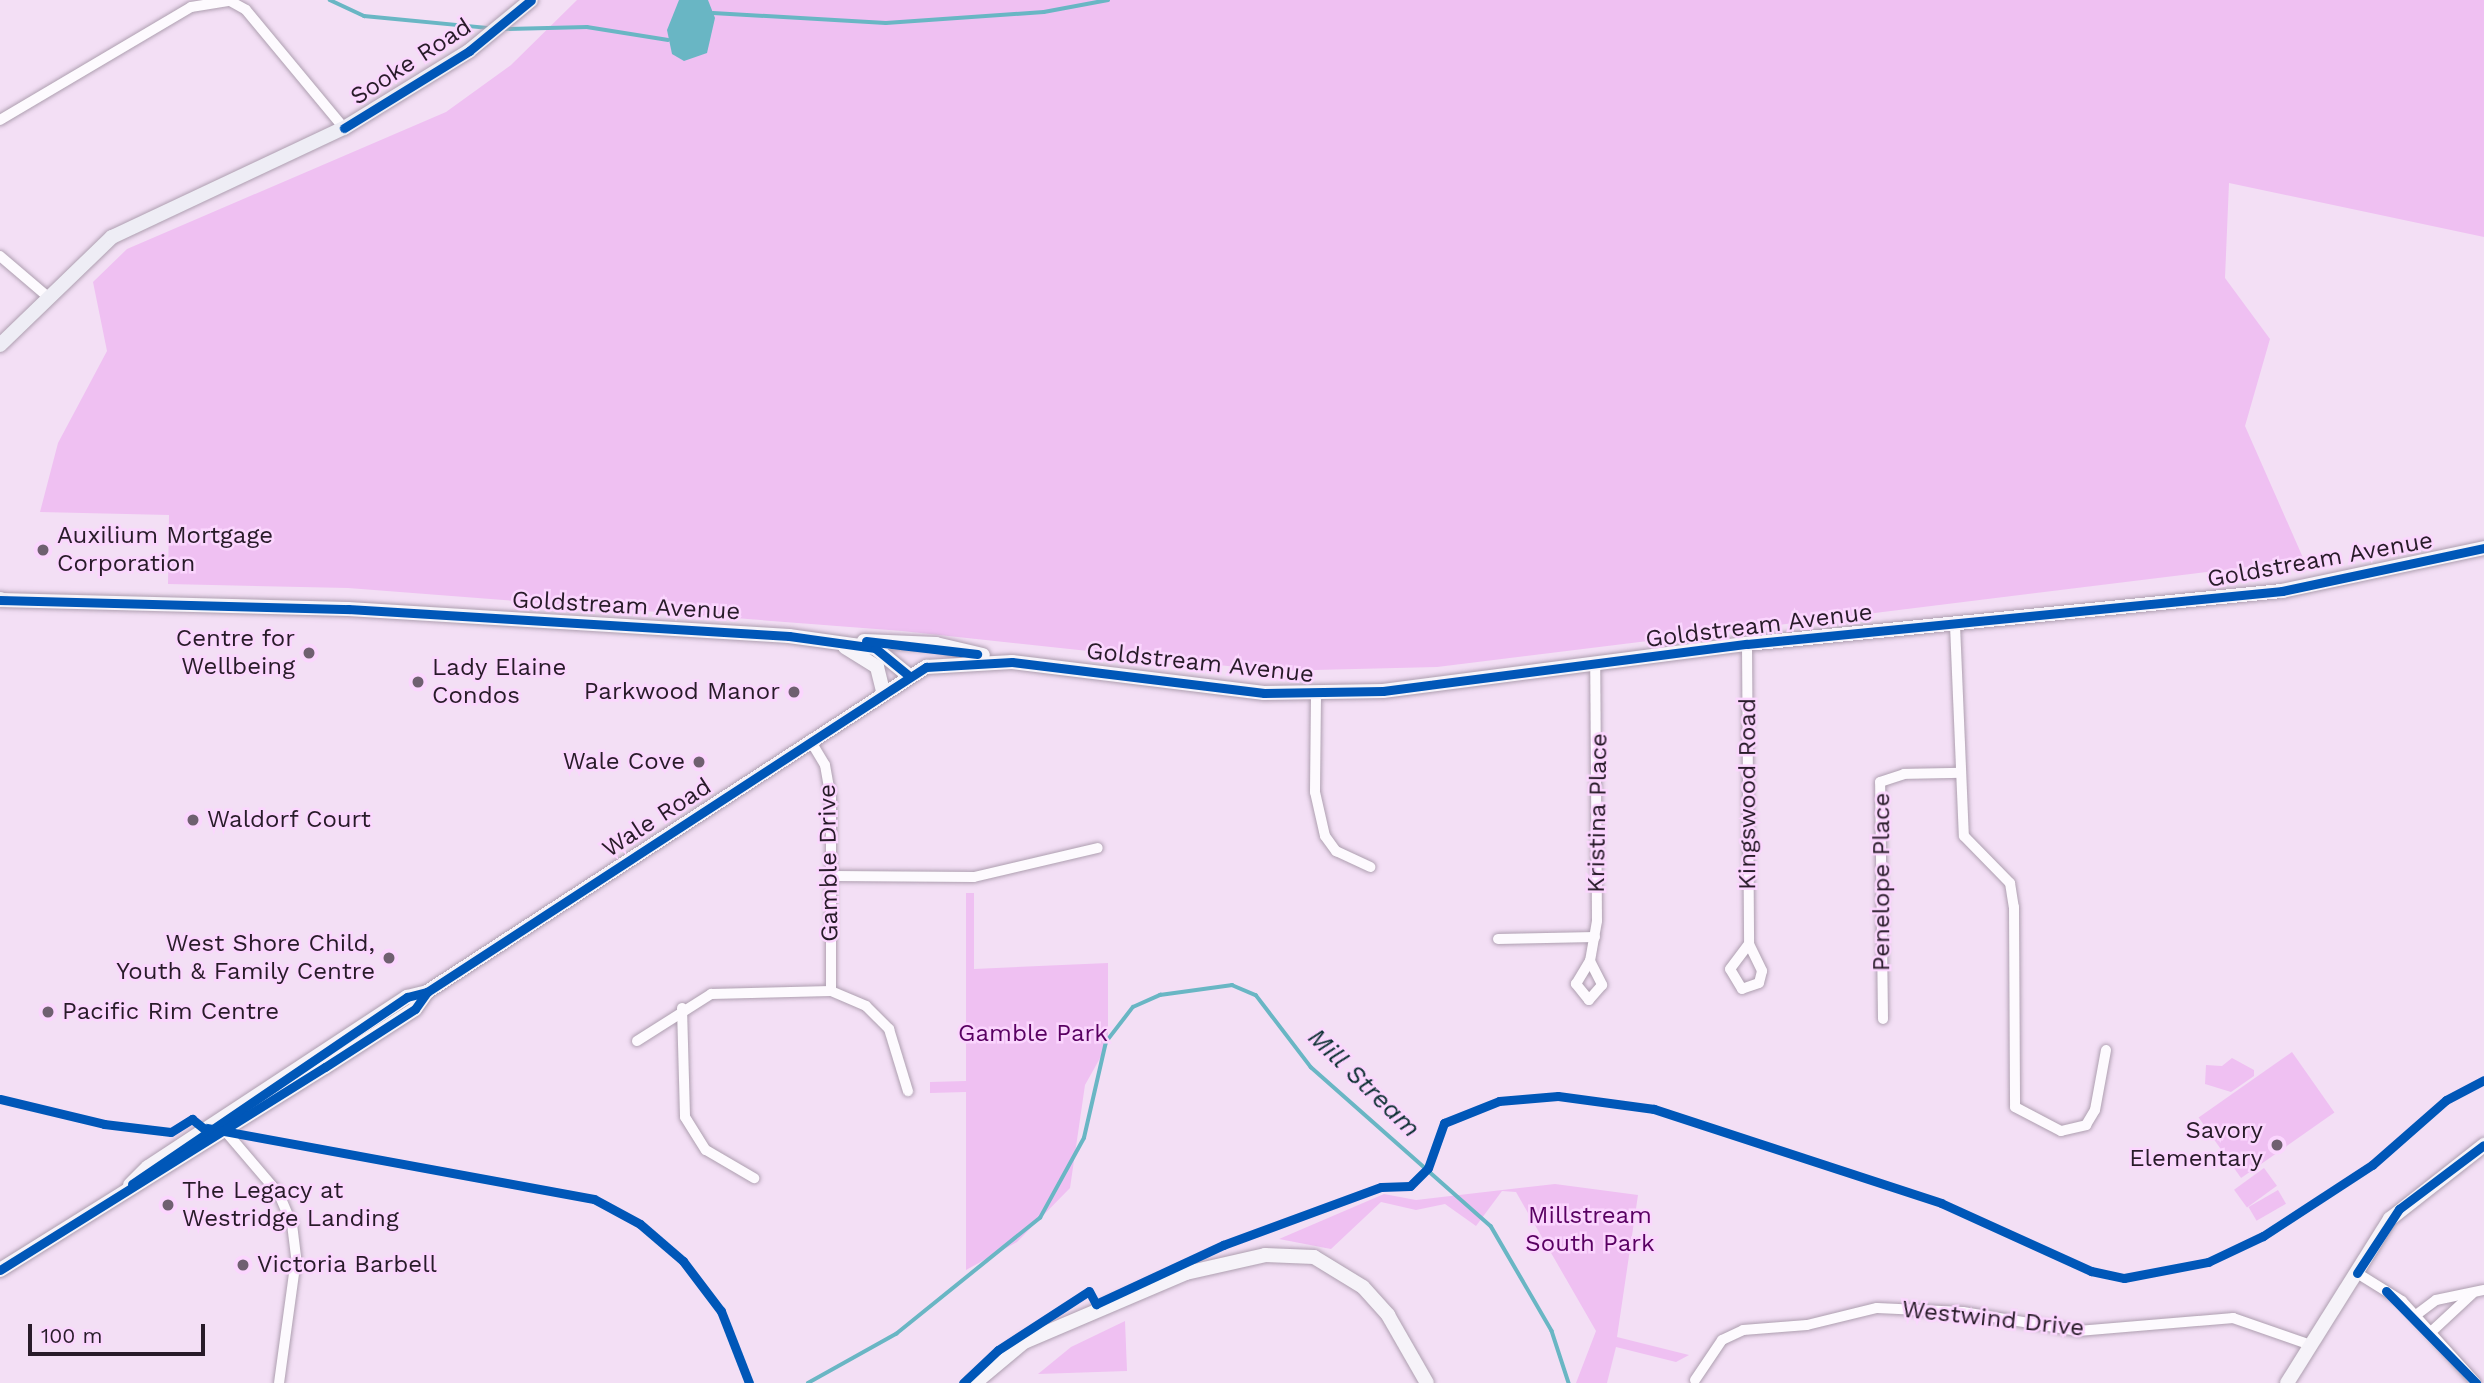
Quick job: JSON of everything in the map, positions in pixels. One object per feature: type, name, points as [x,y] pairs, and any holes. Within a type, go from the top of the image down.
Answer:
[{"type":"main road","name":"Sooke Road","points":[[0,345],[47,296],[133,223],[344,128],[469,51],[531,0]]},
{"type":"main road","name":"Goldstream Avenue","points":[[1,600],[348,609],[835,642],[881,651],[908,675],[943,662],[1012,662],[1203,688],[1316,695],[1595,665],[1747,644],[2282,591],[2484,548]]},
{"type":"main road","points":[[835,642],[936,644],[1012,662]]},
{"type":"main road","points":[[835,642],[871,660],[883,691]]},
{"type":"main road","name":"Wale Road","points":[[0,1270],[322,1061],[407,997],[427,992],[908,675]]},
{"type":"main road","points":[[2287,1383],[2399,1209],[2484,1145]]},
{"type":"main road","points":[[975,1383],[1024,1342],[1186,1273],[1265,1255],[1314,1257],[1363,1287],[1388,1315],[1427,1383]]},
{"type":"street","points":[[0,120],[191,7],[230,1],[246,10],[344,128]]},
{"type":"street","points":[[0,256],[47,296]]},
{"type":"street","points":[[1955,625],[1958,773],[1964,836],[2010,883],[2015,1107],[2061,1131],[2086,1125],[2095,1110],[2106,1050]]},
{"type":"street","name":"Kingswood Road","points":[[1747,644],[1749,944]]},
{"type":"street","name":"Kristina Place","points":[[1590,961],[1595,937],[1595,665]]},
{"type":"street","points":[[1316,695],[1315,792],[1325,836],[1336,851],[1370,867]]},
{"type":"street","name":"Gamble Drive","points":[[810,740],[830,780],[833,876],[831,991]]},
{"type":"street","name":"Penelope Place","points":[[1883,1020],[1880,782],[1905,774],[1958,773]]},
{"type":"street","points":[[833,876],[974,877],[1098,848]]},
{"type":"street","points":[[1498,939],[1595,937]]},
{"type":"street","points":[[636,1041],[682,1008],[724,992],[831,991],[852,997],[884,1023],[904,1064],[908,1091]]},
{"type":"street","points":[[682,1008],[685,1117],[706,1150],[754,1178]]},
{"type":"street","points":[[221,1127],[279,1195],[297,1242],[279,1383]]},
{"type":"street","points":[[2357,1273],[2416,1315],[2476,1383]]},
{"type":"street","points":[[2416,1315],[2436,1300],[2484,1290]]},
{"type":"street","points":[[2431,1332],[2472,1293]]},
{"type":"street","name":"Westwind Drive","points":[[1695,1380],[1722,1340],[1743,1330],[1807,1325],[1877,1307],[1963,1312],[2078,1331],[2234,1318],[2311,1345]]},
{"type":"green space","points":[[577,0],[2484,0],[2484,237],[2229,183],[2225,278],[2270,339],[2245,426],[2304,560],[1437,667],[1274,671],[902,631],[348,588],[168,584],[169,515],[40,512],[58,443],[107,351],[93,282],[127,249],[446,112],[511,65]]},
{"type":"green space","name":"Gamble Park","points":[[966,893],[974,893],[974,969],[1108,963],[1108,1044],[1085,1085],[1070,1188],[1017,1242],[966,1270],[966,1092],[930,1093],[930,1082],[966,1081]]},
{"type":"green space","points":[[2292,1052],[2334,1113],[2241,1178],[2199,1117]]},
{"type":"green space","points":[[2232,1058],[2254,1070],[2254,1076],[2231,1092],[2205,1084],[2206,1065],[2222,1066]]},
{"type":"green space","points":[[2264,1168],[2277,1186],[2247,1208],[2234,1190]]},
{"type":"green space","name":"Millstream South Park","points":[[1555,1184],[1638,1195],[1617,1337],[1689,1355],[1676,1362],[1616,1347],[1607,1383],[1576,1383],[1596,1331],[1516,1192],[1502,1191],[1476,1226],[1445,1204],[1416,1210],[1381,1202],[1331,1249],[1279,1239],[1384,1194],[1416,1200]]},
{"type":"green space","points":[[2278,1190],[2286,1204],[2257,1221],[2249,1207]]},
{"type":"green space","points":[[1125,1321],[1127,1371],[1038,1374],[1071,1347]]},
{"type":"water","points":[[679,0],[708,0],[715,18],[707,53],[684,61],[672,54],[667,30]]},
{"type":"waterway","points":[[330,0],[364,16],[489,28]]},
{"type":"waterway","points":[[713,13],[886,23],[1044,12],[1108,0]]},
{"type":"waterway","points":[[504,29],[587,27],[668,40]]},
{"type":"waterway","name":"Mill Stream","points":[[808,1383],[896,1334],[1040,1218],[1084,1138],[1106,1042],[1133,1007],[1160,995],[1232,985],[1256,995],[1311,1067],[1491,1226],[1552,1331],[1569,1383]]},
{"type":"cycle path","points":[[344,128],[469,51],[531,0]]},
{"type":"cycle path","points":[[0,1270],[415,1009],[427,992],[926,667],[1012,662],[1264,693],[1383,691],[1747,644],[2282,591],[2484,548]]},
{"type":"cycle path","points":[[0,600],[348,609],[789,636],[875,648],[908,675]]},
{"type":"cycle path","points":[[866,641],[977,654]]},
{"type":"cycle path","points":[[132,1184],[407,997],[427,992]]},
{"type":"cycle path","points":[[963,1383],[998,1350],[1089,1291],[1096,1304],[1223,1245],[1381,1187],[1410,1186],[1428,1168],[1444,1123],[1499,1101],[1558,1096],[1654,1109],[1941,1203],[2091,1271],[2124,1278],[2208,1262],[2263,1236],[2372,1165],[2446,1100],[2484,1080]]},
{"type":"cycle path","points":[[0,1099],[104,1124],[171,1132],[192,1119],[213,1136]]},
{"type":"cycle path","points":[[207,1128],[594,1199],[640,1224],[683,1261],[721,1311],[749,1383]]},
{"type":"cycle path","points":[[2357,1273],[2399,1209],[2484,1145]]},
{"type":"cycle path","points":[[2386,1291],[2476,1383]]},
{"type":"place","name":"Auxilium Mortgage Corporation","points":[[43,550]]},
{"type":"place","name":"Centre for Wellbeing","points":[[309,653]]},
{"type":"place","name":"Lady Elaine Condos","points":[[418,682]]},
{"type":"place","name":"Parkwood Manor","points":[[794,692]]},
{"type":"place","name":"Wale Cove","points":[[699,762]]},
{"type":"place","name":"Waldorf Court","points":[[193,820]]},
{"type":"place","name":"West Shore Child, Youth & Family Centre","points":[[389,958]]},
{"type":"place","name":"Pacific Rim Centre","points":[[48,1012]]},
{"type":"place","name":"Savory Elementary","points":[[2277,1145]]},
{"type":"place","name":"The Legacy at Westridge Landing","points":[[168,1205]]},
{"type":"place","name":"Victoria Barbell","points":[[243,1265]]}]
